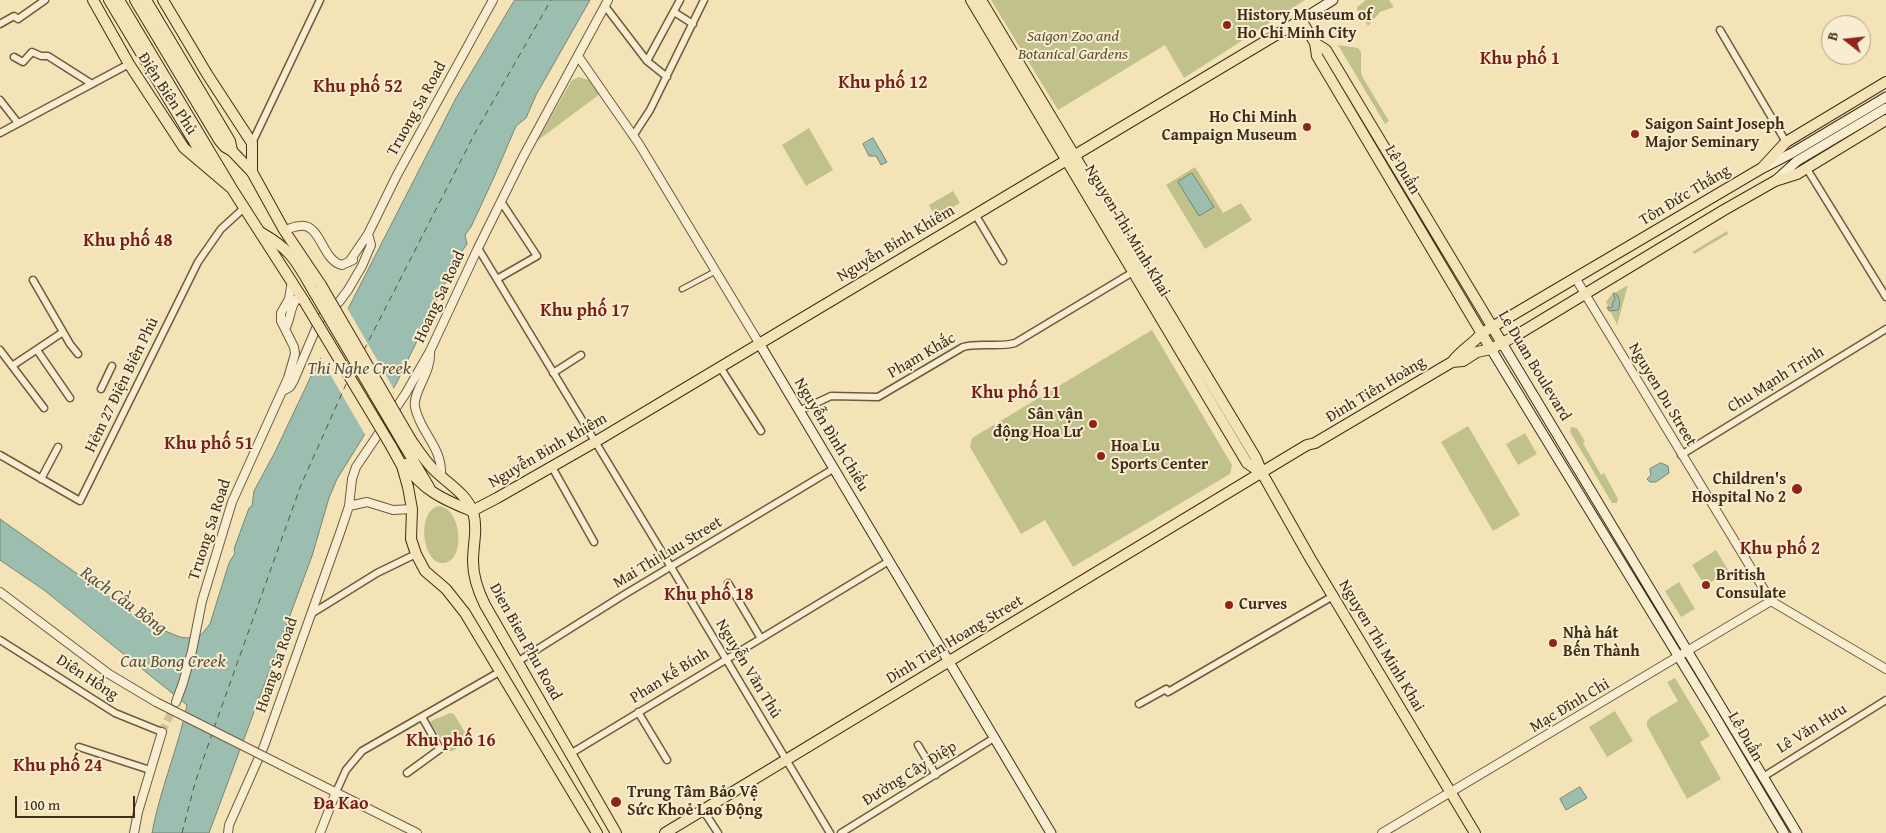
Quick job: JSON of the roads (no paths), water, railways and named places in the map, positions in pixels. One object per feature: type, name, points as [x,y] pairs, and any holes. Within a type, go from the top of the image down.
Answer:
[{"type":"main road","name":"Điện Biên Phủ","points":[[94,0],[129,64],[184,148],[232,189]]},
{"type":"main road","name":"Điện Biên Phủ","points":[[109,0],[196,145],[219,166]]},
{"type":"main road","name":"Điện Biên Phủ","points":[[119,0],[232,189],[302,298]]},
{"type":"main road","name":"Điện Biên Phủ","points":[[135,0],[218,140],[232,151],[252,172],[318,288]]},
{"type":"main road","name":"Điện Biên Phủ","points":[[146,0],[230,141],[232,151]]},
{"type":"main road","points":[[163,0],[206,74],[252,144]]},
{"type":"main road","name":"Nguyen Thi Minh Khai","points":[[972,0],[1071,157]]},
{"type":"main road","name":"Nguyen Thi Minh Khai","points":[[982,0],[1111,226],[1199,372],[1247,463],[1263,474],[1333,596],[1475,833]]},
{"type":"main road","name":"Nguyễn Bỉnh Khiêm","points":[[472,511],[552,468],[1333,0]]},
{"type":"main road","name":"Lê Duẩn","points":[[1301,20],[1315,43],[1317,56],[1482,333]]},
{"type":"main road","name":"Le Duan Boulevard","points":[[1315,43],[1326,50],[1687,652],[1718,711],[1727,717],[1796,832]]},
{"type":"main road","name":"Tôn Đức Thắng","points":[[1493,327],[1762,168],[1786,142],[1886,82]]},
{"type":"main road","points":[[1775,181],[1794,157],[1886,97]]},
{"type":"main road","points":[[1762,168],[1794,157],[1886,108]]},
{"type":"main road","name":"Tôn Đức Thắng","points":[[1502,343],[1775,181],[1797,174],[1886,120]]},
{"type":"main road","name":"Điện Biên Phủ","points":[[252,144],[252,172]]},
{"type":"main road","points":[[1394,186],[1404,180]]},
{"type":"main road","points":[[260,232],[287,250],[318,288]]},
{"type":"main road","points":[[1614,256],[1623,270]]},
{"type":"main road","name":"Dien Bien Phu Road","points":[[318,288],[399,447],[412,509],[411,532],[416,554],[425,571],[441,584],[460,604],[596,833]]},
{"type":"main road","name":"Dien Bien Phu Road","points":[[302,298],[399,447],[424,459],[460,492],[472,511],[476,529],[474,570],[477,587],[485,605],[613,832]]},
{"type":"main road","name":"Đinh Tiên Hoàng","points":[[1263,474],[1310,450],[1315,443],[1452,362],[1460,351],[1475,341],[1482,333],[1493,327]]},
{"type":"main road","name":"Le Duan Boulevard","points":[[1482,333],[1679,656]]},
{"type":"main road","name":"Nguyễn Đình Chiểu","points":[[758,343],[1051,833]]},
{"type":"main road","name":"Đinh Tiên Hoàng","points":[[1452,362],[1463,361],[1477,352],[1491,349],[1502,343]]},
{"type":"main road","points":[[399,447],[432,493],[472,511]]},
{"type":"main road","name":"Dinh Tien Hoang Street","points":[[665,833],[948,661],[1263,474]]},
{"type":"main road","name":"Lê Duẩn","points":[[1679,656],[1718,711],[1718,722],[1784,833]]},
{"type":"main road","points":[[1718,722],[1727,717]]},
{"type":"main road","name":"Lê Văn Hưu","points":[[1754,783],[1763,777]]},
{"type":"street","points":[[0,24],[14,16],[18,19],[44,0]]},
{"type":"street","points":[[252,144],[320,0]]},
{"type":"street","name":"Truong Sa Road","points":[[368,234],[401,168],[493,0]]},
{"type":"street","points":[[647,61],[680,0]]},
{"type":"street","points":[[633,136],[650,110],[704,0]]},
{"type":"street","points":[[606,3],[647,61],[667,76]]},
{"type":"street","name":"Hoang Sa Road","points":[[228,833],[229,825],[264,746],[309,614],[349,506],[352,479],[356,467],[406,393],[430,351],[523,157],[606,3]]},
{"type":"street","points":[[674,12],[692,24]]},
{"type":"street","points":[[1720,30],[1786,142]]},
{"type":"street","points":[[14,57],[23,62],[32,52],[41,56],[48,56],[92,84]]},
{"type":"street","name":"Nguyễn Đình Chiểu","points":[[578,56],[633,136],[758,343]]},
{"type":"street","points":[[0,133],[129,64]]},
{"type":"street","points":[[0,100],[18,123]]},
{"type":"street","points":[[1806,169],[1886,297]]},
{"type":"street","points":[[497,279],[537,256],[502,203]]},
{"type":"street","name":"Hẻm 27 Điện Biên Phủ","points":[[0,454],[80,501],[198,262],[221,229],[244,208]]},
{"type":"street","points":[[974,214],[1003,261]]},
{"type":"street","points":[[284,230],[302,225],[312,229],[332,262],[342,265],[356,258],[360,262]]},
{"type":"street","points":[[355,277],[368,234]]},
{"type":"street","points":[[349,262],[368,234]]},
{"type":"street","points":[[355,277],[371,245],[368,234]]},
{"type":"street","name":"Nguyễn Văn Thủ","points":[[478,248],[830,833]]},
{"type":"street","name":"Phạm Khắc","points":[[799,411],[831,396],[878,397],[963,346],[1015,343],[1137,270]]},
{"type":"street","points":[[682,289],[716,271]]},
{"type":"street","name":"Truong Sa Road","points":[[176,702],[190,659],[211,569],[232,502],[282,392],[290,388],[294,380],[320,319],[339,302],[355,277]]},
{"type":"street","name":"Nguyen Du Street","points":[[1576,279],[1771,601],[1886,669]]},
{"type":"street","points":[[33,280],[78,354]]},
{"type":"street","points":[[282,392],[295,354],[294,347],[281,321],[281,313],[288,299],[292,281]]},
{"type":"street","points":[[285,329],[290,318],[293,302],[302,298]]},
{"type":"street","name":"Chu Mạnh Trinh","points":[[1681,455],[1886,329]]},
{"type":"street","points":[[12,366],[63,332]]},
{"type":"street","points":[[0,350],[44,408]]},
{"type":"street","points":[[37,350],[70,398]]},
{"type":"street","points":[[430,351],[430,367],[414,405],[416,413],[440,460],[441,476]]},
{"type":"street","points":[[553,373],[581,355]]},
{"type":"street","points":[[101,390],[112,366]]},
{"type":"street","points":[[720,366],[761,431]]},
{"type":"street","points":[[40,478],[58,446]]},
{"type":"street","points":[[552,468],[594,542]]},
{"type":"street","name":"Mai Thi Luu Street","points":[[517,662],[833,468]]},
{"type":"street","points":[[349,506],[367,502],[393,510],[412,509]]},
{"type":"street","points":[[309,614],[377,573],[416,554]]},
{"type":"street","name":"Phan Kế Bính","points":[[570,754],[725,658],[888,561]]},
{"type":"street","points":[[728,583],[760,637]]},
{"type":"street","points":[[0,592],[109,674],[156,702],[417,833]]},
{"type":"street","points":[[1139,704],[1166,689],[1168,692],[1333,596]]},
{"type":"street","name":"Mạc Đĩnh Chi","points":[[1382,833],[1771,601]]},
{"type":"street","name":"Diên Hồng","points":[[0,640],[115,713],[162,732]]},
{"type":"street","points":[[320,833],[346,770],[362,751],[501,671]]},
{"type":"street","name":"Lê Văn Hưu","points":[[1763,777],[1886,700]]},
{"type":"street","points":[[638,712],[667,760]]},
{"type":"street","points":[[407,773],[440,749],[422,717]]},
{"type":"street","points":[[134,833],[162,732]]},
{"type":"street","name":"Đường Cây Điệp","points":[[841,833],[994,738]]},
{"type":"street","points":[[918,745],[936,775]]},
{"type":"street","points":[[79,747],[150,770]]},
{"type":"street","points":[[703,810],[718,833]]},
{"type":"water","name":"Thi Nghe Creek","points":[[515,0],[590,0],[536,95],[526,118],[516,126],[471,227],[465,235],[467,244],[458,257],[396,384],[337,479],[329,498],[312,556],[209,833],[152,833],[187,705],[44,590],[0,560],[0,519],[148,624],[180,637],[187,638],[201,635],[210,624],[229,563],[235,553],[234,549],[249,508],[252,506],[254,491],[313,372],[350,305],[456,98]]},
{"type":"water","points":[[873,138],[887,162],[881,165],[876,156],[869,156],[863,144]]},
{"type":"water","points":[[1192,173],[1214,207],[1199,216],[1178,182]]},
{"type":"water","points":[[1615,293],[1619,299],[1619,308],[1618,310],[1609,311],[1607,307],[1611,308],[1613,306],[1612,304],[1615,299],[1613,294]]},
{"type":"water","points":[[1661,463],[1668,466],[1669,473],[1656,482],[1650,482],[1647,479],[1651,475],[1650,469]]},
{"type":"water","points":[[1580,787],[1587,798],[1566,810],[1560,799]]},
{"type":"tunnel","points":[[162,732],[176,702]]},
{"type":"place","name":"History Museum of Ho Chi Minh City","points":[[1227,25]]},
{"type":"place","name":"Ho Chi Minh Campaign Museum","points":[[1307,127]]},
{"type":"place","name":"Saigon Saint Joseph Major Seminary","points":[[1635,134]]},
{"type":"place","name":"Sân vận động Hoa Lư","points":[[1093,424]]},
{"type":"place","name":"Hoa Lu Sports Center","points":[[1101,456]]},
{"type":"place","name":"Children's Hospital No 2","points":[[1797,489]]},
{"type":"place","name":"British Consulate","points":[[1706,585]]},
{"type":"place","name":"Curves","points":[[1229,605]]},
{"type":"place","name":"Nhà hát Bến Thành","points":[[1553,643]]},
{"type":"place","name":"Trung Tâm Bảo Vệ Sức Khoẻ Lao Động","points":[[616,802]]},
{"type":"district","name":"Khu phố 1","points":[[1520,59]]},
{"type":"district","name":"Khu phố 12","points":[[883,83]]},
{"type":"district","name":"Khu phố 52","points":[[358,87]]},
{"type":"district","name":"Khu phố 48","points":[[128,241]]},
{"type":"district","name":"Khu phố 17","points":[[585,311]]},
{"type":"district","name":"Khu phố 11","points":[[1016,393]]},
{"type":"district","name":"Khu phố 51","points":[[209,444]]},
{"type":"district","name":"Khu phố 2","points":[[1780,549]]},
{"type":"district","name":"Khu phố 18","points":[[709,595]]},
{"type":"district","name":"Khu phố 16","points":[[451,741]]},
{"type":"district","name":"Khu phố 24","points":[[58,766]]},
{"type":"district","name":"Đa Kao","points":[[341,804]]},
{"type":"park label","name":"Saigon Zoo and Botanical Gardens","points":[[1073,46]]},
{"type":"water label","name":"Rạch Cầu Bông","points":[[123,601]]},
{"type":"water label","name":"Cau Bong Creek","points":[[173,662]]}]
